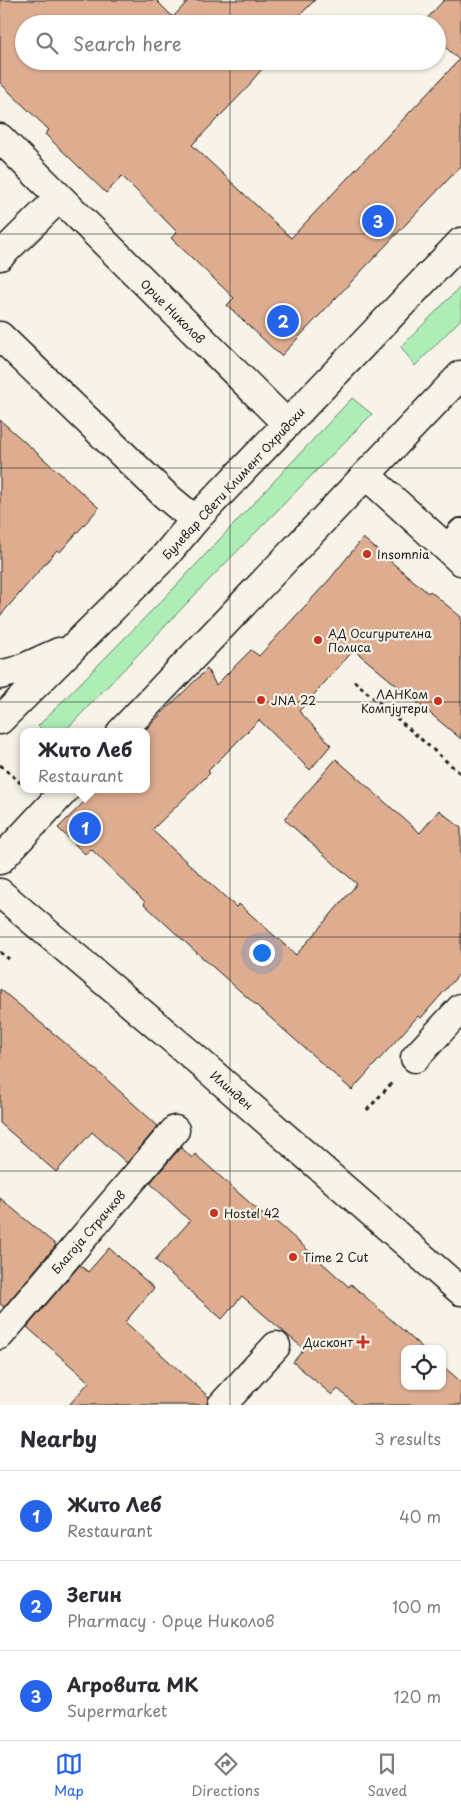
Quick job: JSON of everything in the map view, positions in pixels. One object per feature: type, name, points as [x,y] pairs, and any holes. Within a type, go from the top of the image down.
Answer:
[{"type":"street","name":"Орце Николов","points":[[0,138],[287,424]]},
{"type":"street","points":[[0,256],[59,198]]},
{"type":"street","name":"Булевар Свети Климент Охридски","points":[[0,720],[165,556],[195,520],[461,242]]},
{"type":"street","points":[[0,336],[165,495],[195,520]]},
{"type":"street","points":[[125,728],[461,375]]},
{"type":"street","points":[[366,475],[456,547]]},
{"type":"street","points":[[0,675],[19,670],[76,645]]},
{"type":"street","points":[[0,860],[62,793]]},
{"type":"street","name":"Илинден","points":[[0,893],[195,1058],[461,1291]]},
{"type":"street","points":[[415,1058],[461,1008]]},
{"type":"street","name":"Благоја Страчков","points":[[0,1335],[175,1130]]},
{"type":"street","points":[[222,1405],[276,1346]]},
{"type":"path","points":[[354,681],[461,774]]},
{"type":"path","points":[[0,765],[20,782]]},
{"type":"path","points":[[0,952],[10,959]]},
{"type":"green space","points":[[461,286],[461,319],[415,366],[401,347]]},
{"type":"green space","points":[[352,398],[372,414],[210,579],[68,728],[40,728],[38,726],[175,587]]},
{"type":"building","points":[[0,0],[156,0],[171,15],[15,15],[15,70],[261,70],[251,84],[192,145],[291,238],[459,60],[446,48],[446,15],[430,15],[444,0],[461,0],[461,166],[281,356],[227,305],[234,298],[171,238],[177,232],[122,176],[106,193],[45,134],[49,130],[0,83]]},
{"type":"building","points":[[189,0],[315,0],[300,15],[175,15]]},
{"type":"building","points":[[0,420],[99,508],[60,552],[57,550],[0,616]]},
{"type":"building","points":[[363,538],[428,593],[430,591],[461,617],[461,739],[354,650],[299,711],[331,745],[310,770],[259,720],[208,771],[210,773],[152,830],[236,907],[239,904],[296,955],[357,884],[284,819],[336,759],[420,833],[439,810],[461,828],[461,972],[421,1018],[418,1016],[352,1090],[144,904],[145,902],[91,849],[85,854],[58,828],[93,793],[150,793],[150,728],[147,728],[207,669],[216,685],[251,650],[259,656],[329,580]]},
{"type":"building","points":[[0,989],[82,1057],[158,1126],[127,1163],[92,1132],[56,1172],[0,1123]]},
{"type":"building","points":[[181,1147],[192,1158],[195,1154],[269,1220],[271,1217],[349,1287],[351,1284],[420,1345],[401,1345],[401,1390],[446,1390],[446,1369],[461,1382],[461,1405],[356,1405],[338,1389],[332,1395],[293,1362],[304,1349],[242,1296],[222,1319],[155,1260],[190,1221],[150,1183]]},
{"type":"building","points":[[0,1198],[56,1245],[4,1307],[0,1304]]},
{"type":"building","points":[[109,1248],[154,1288],[125,1322],[209,1397],[207,1405],[69,1405],[89,1382],[27,1327],[80,1265],[88,1272]]},
{"type":"place","name":"Агровита МК","points":[[378,221]]},
{"type":"place","name":"Зегин","points":[[283,321]]},
{"type":"place","name":"Insomnia","points":[[367,554]]},
{"type":"place","name":"АД Осигурителна Полиса","points":[[318,640]]},
{"type":"place","name":"JNA 22","points":[[261,700]]},
{"type":"place","name":"ЛАНКом Компјутери","points":[[438,701]]},
{"type":"place","name":"Жито Леб","points":[[85,828]]},
{"type":"place","name":"Hostel 42","points":[[214,1213]]},
{"type":"place","name":"Time 2 Cut","points":[[293,1257]]},
{"type":"place","name":"Дисконт","points":[[363,1342]]}]
